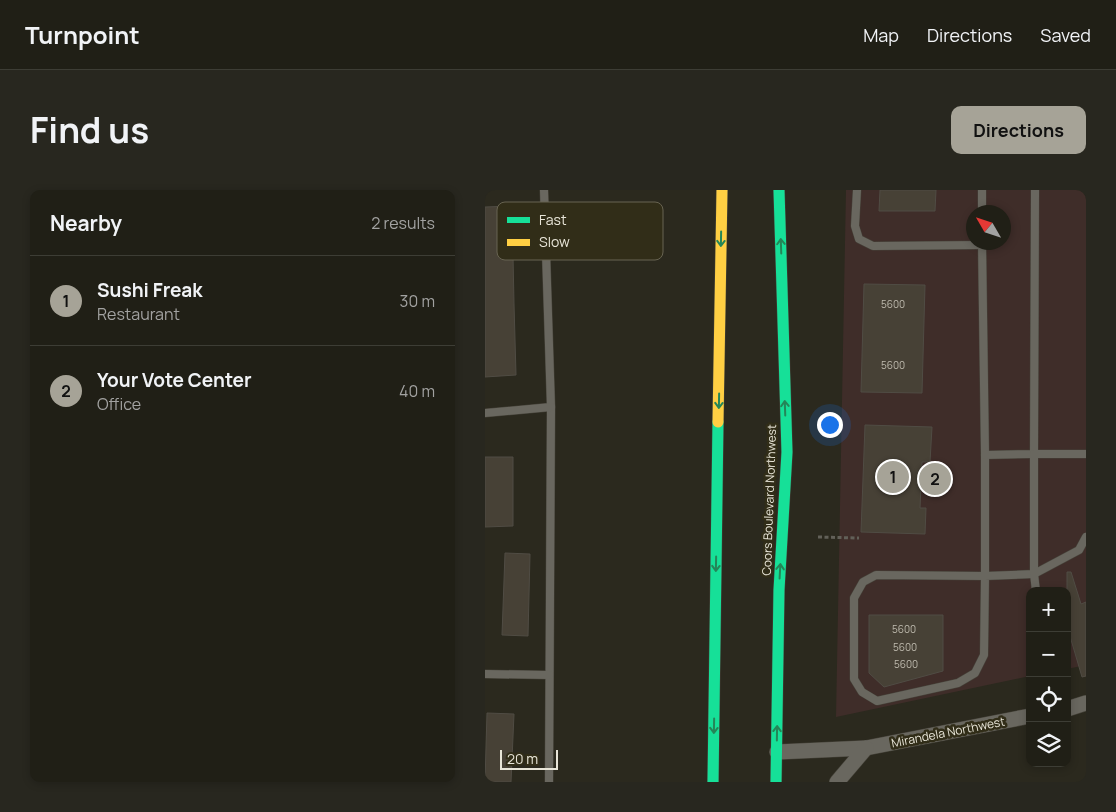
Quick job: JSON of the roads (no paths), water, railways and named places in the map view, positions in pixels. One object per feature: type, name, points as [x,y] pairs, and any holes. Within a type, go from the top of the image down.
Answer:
[{"type":"main road","points":[[713,782],[722,190]]},
{"type":"main road","name":"Coors Boulevard Northwest","points":[[777,782],[779,590],[787,452],[779,190]]},
{"type":"street","points":[[1071,708],[1086,703]]},
{"type":"street","name":"Mirandela Northwest","points":[[777,752],[866,748],[1026,717]]},
{"type":"street","points":[[837,782],[866,748]]},
{"type":"lane","points":[[857,190],[855,226],[859,239],[873,246],[966,244]]},
{"type":"lane","points":[[982,190],[982,205]]},
{"type":"lane","points":[[1035,190],[1034,574],[1036,587]]},
{"type":"lane","points":[[982,250],[985,455],[985,576],[984,655],[975,673],[958,683],[877,701],[862,692],[854,679],[854,598],[863,582],[876,575],[985,576],[1034,574],[1079,550],[1086,538]]},
{"type":"lane","points":[[546,260],[551,406],[549,782]]},
{"type":"lane","points":[[485,412],[551,406]]},
{"type":"lane","points":[[985,455],[1086,454]]},
{"type":"lane","points":[[485,674],[549,675]]},
{"type":"place","name":"Sushi Freak","points":[[893,477]]},
{"type":"place","name":"Your Vote Center","points":[[935,479]]}]
